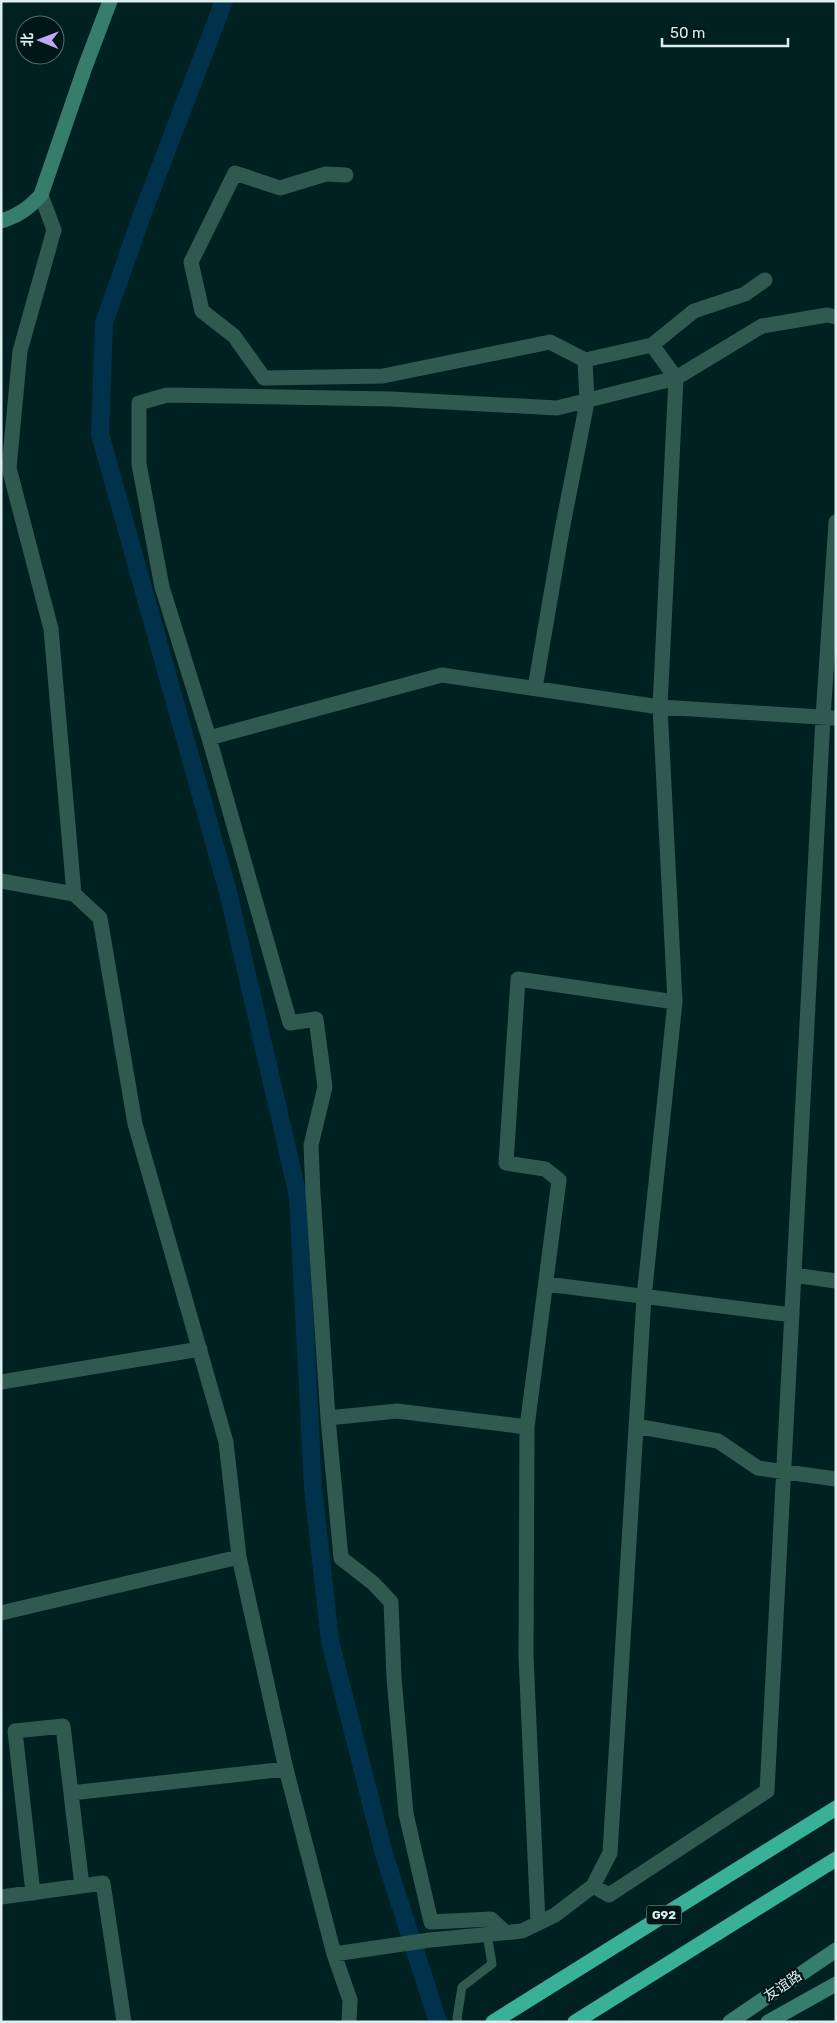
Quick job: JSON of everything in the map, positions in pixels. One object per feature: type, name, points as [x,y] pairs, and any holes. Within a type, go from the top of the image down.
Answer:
[{"type":"highway","name":"G92","points":[[493,2022],[836,1808]]},
{"type":"highway","points":[[575,2022],[836,1859]]},
{"type":"main road","points":[[1,221],[16,216],[30,206],[41,194],[110,1]]},
{"type":"main road","name":"友谊路","points":[[730,2022],[836,1950]]},
{"type":"main road","name":"友谊路","points":[[768,2022],[836,1984]]},
{"type":"street","points":[[346,174],[326,174],[280,188],[235,173],[191,262],[202,311],[234,336],[264,378],[384,376],[550,342],[585,366]]},
{"type":"street","points":[[41,194],[54,230],[20,351],[9,468],[51,629],[74,894]]},
{"type":"street","points":[[585,366],[652,344],[694,311],[745,294],[766,280]]},
{"type":"street","points":[[504,1932],[491,1919],[431,1922],[406,1814],[394,1678],[391,1602],[373,1583],[341,1558],[328,1418],[312,1155],[312,1146],[325,1087],[316,1019],[290,1023],[209,738],[162,587],[140,464],[139,404],[167,396],[392,399],[557,408],[669,368],[762,326],[826,315],[836,317]]},
{"type":"street","points":[[334,1954],[430,1940],[522,1930],[555,1915],[593,1886],[610,1853],[644,1297],[675,1002],[660,707],[669,368],[652,344]]},
{"type":"street","points":[[535,688],[587,396],[585,366]]},
{"type":"street","points":[[593,1886],[610,1895],[767,1791],[794,1276],[829,717],[836,522]]},
{"type":"street","points":[[209,738],[442,675],[660,707],[829,717]]},
{"type":"street","points":[[1,881],[74,894],[100,918],[135,1124],[226,1442],[239,1557],[286,1769],[334,1954],[350,2000],[349,2022]]},
{"type":"street","points":[[538,1923],[526,1657],[527,1427],[559,1180],[545,1169],[506,1162],[518,979],[675,1002]]},
{"type":"street","points":[[794,1276],[836,1281]]},
{"type":"street","points":[[546,1284],[792,1315]]},
{"type":"street","points":[[1,1382],[200,1349]]},
{"type":"street","points":[[328,1418],[397,1411],[527,1427]]},
{"type":"street","points":[[636,1426],[718,1441],[758,1468],[836,1479]]},
{"type":"street","points":[[1,1613],[239,1557]]},
{"type":"street","points":[[33,1892],[15,1731],[63,1726],[82,1886]]},
{"type":"street","points":[[71,1793],[286,1769]]},
{"type":"street","points":[[2,1892],[33,1892],[103,1883],[124,2022]]},
{"type":"lane","points":[[458,2022],[462,1987],[492,1964],[487,1934]]},
{"type":"waterway","points":[[224,1],[143,212],[104,323],[100,434],[228,892],[298,1196],[313,1487],[330,1641],[384,1854],[438,2022]]}]
